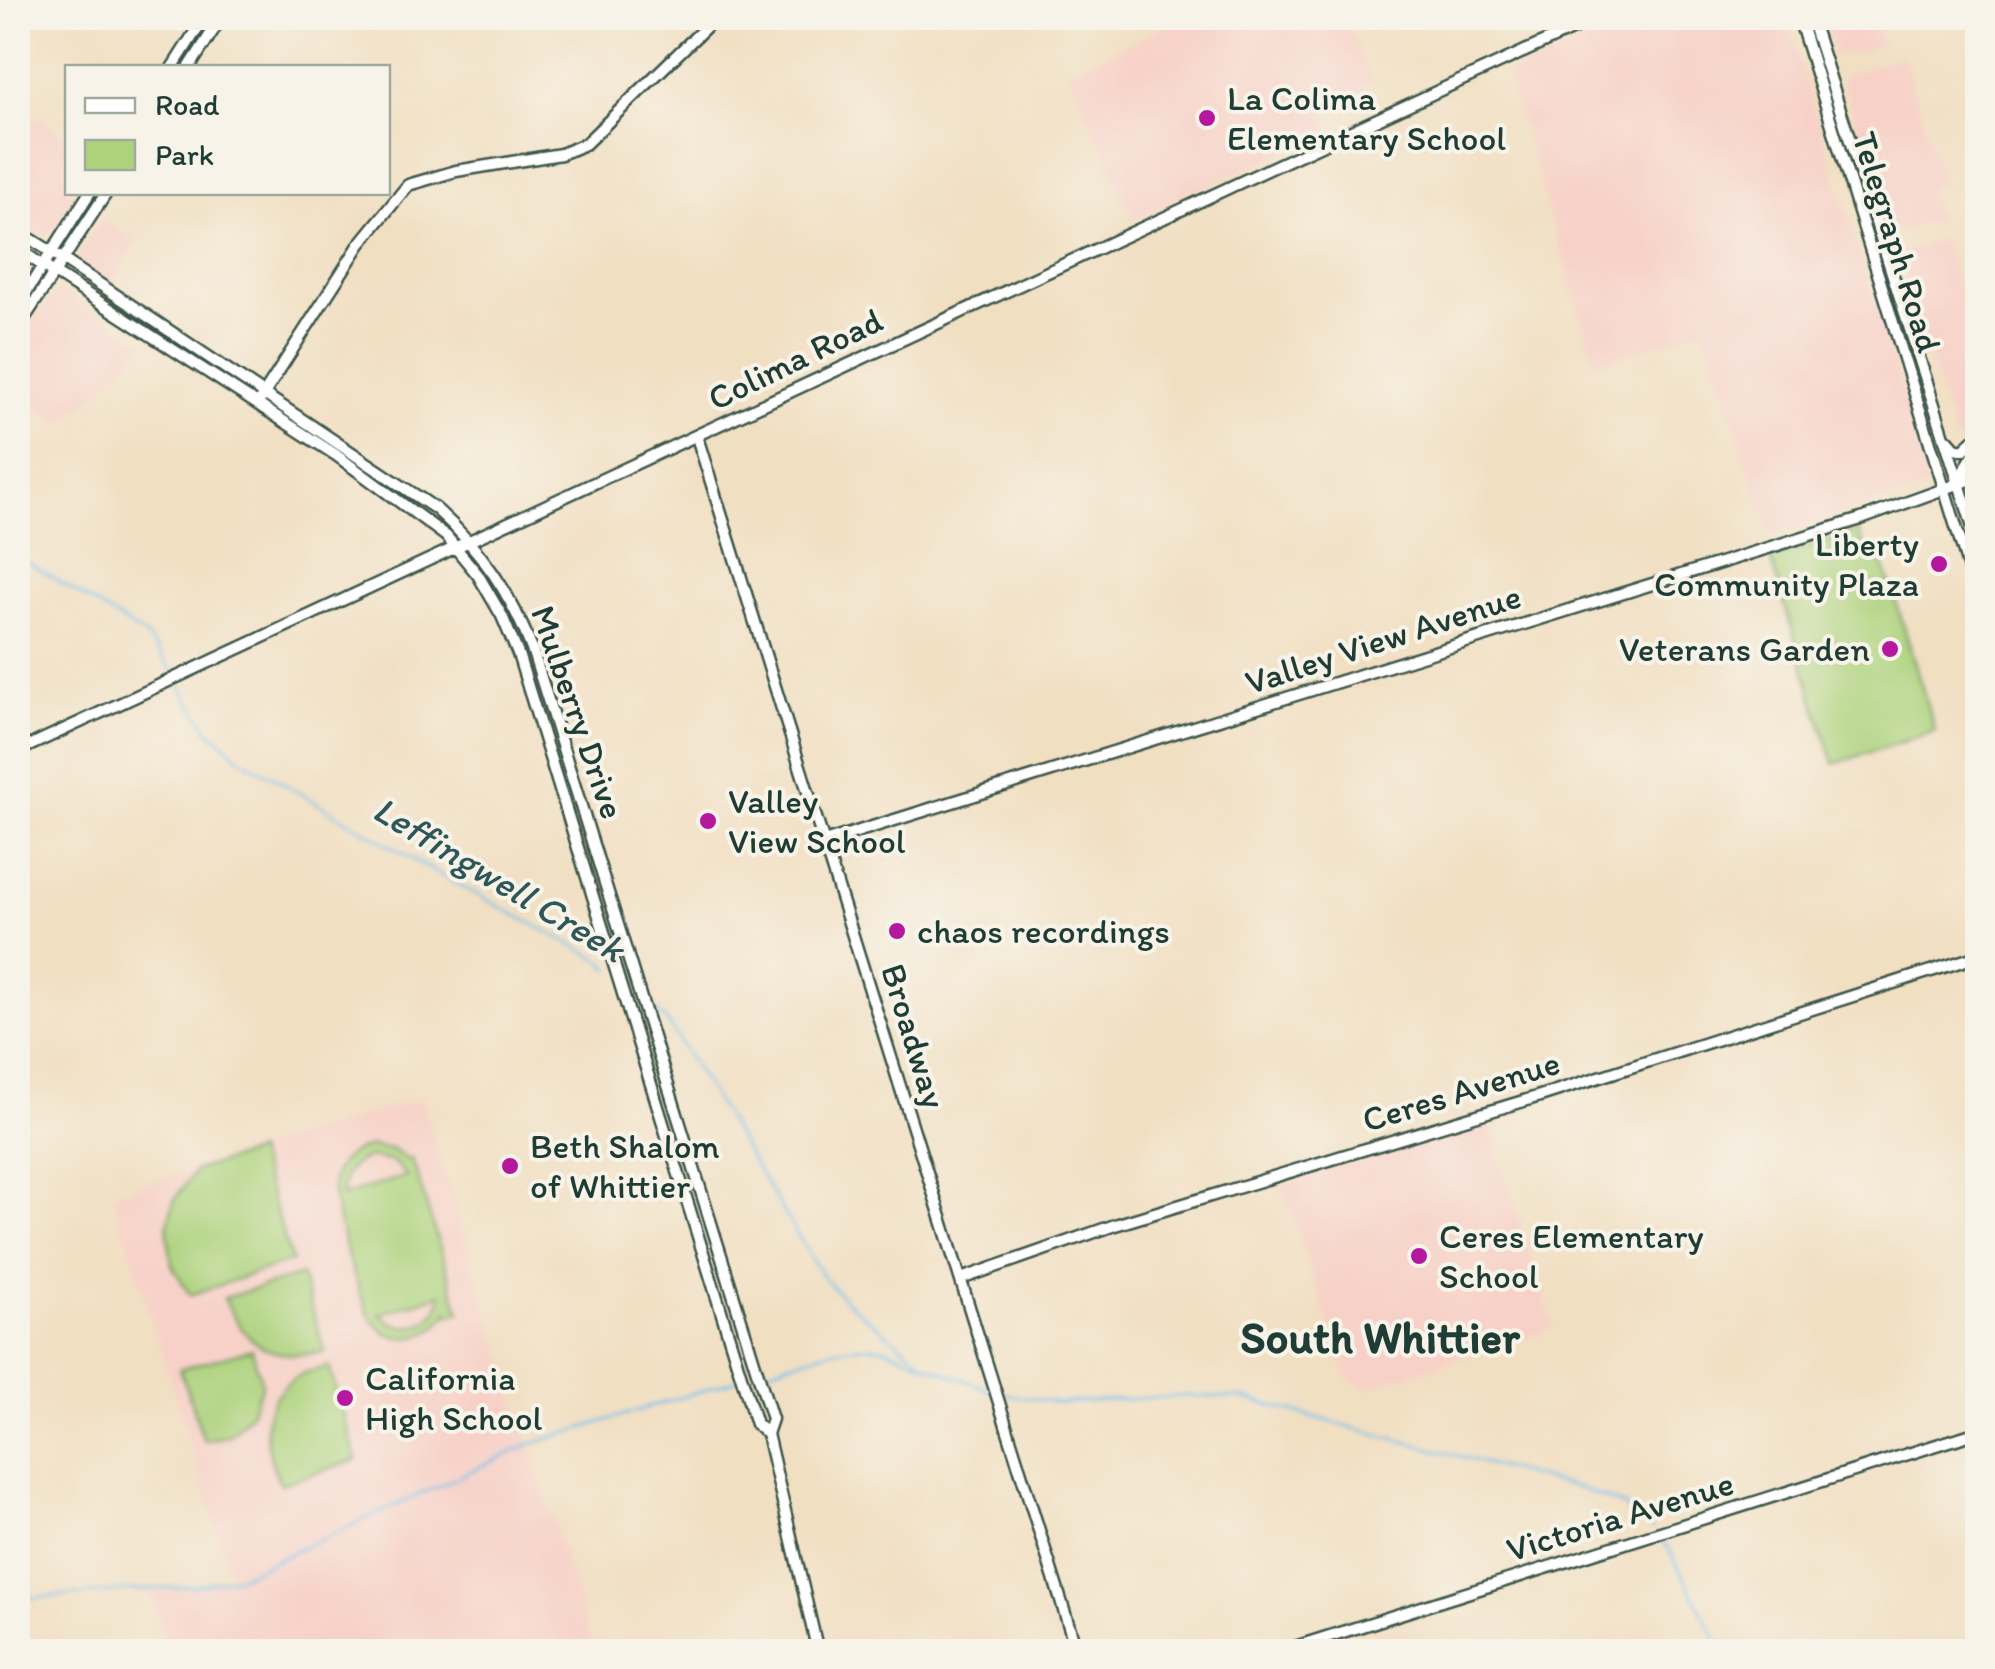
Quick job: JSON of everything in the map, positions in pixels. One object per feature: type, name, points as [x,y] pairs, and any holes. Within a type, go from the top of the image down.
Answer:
[{"type":"main road","points":[[174,65],[204,18]]},
{"type":"main road","points":[[191,65],[222,18]]},
{"type":"main road","points":[[257,405],[360,244],[408,185],[456,170],[561,154],[585,144],[716,18]]},
{"type":"main road","name":"Colima Road","points":[[18,751],[697,437],[997,293],[1597,18]]},
{"type":"main road","name":"Telegraph Road","points":[[1799,18],[1978,598]]},
{"type":"main road","name":"Telegraph Road","points":[[1811,18],[1978,543]]},
{"type":"main road","points":[[18,305],[88,195]]},
{"type":"main road","points":[[18,328],[105,195]]},
{"type":"main road","name":"Mulberry Drive","points":[[18,231],[436,509],[470,542],[509,595],[522,622],[695,1166],[772,1419],[766,1434]]},
{"type":"main road","name":"Mulberry Drive","points":[[18,249],[394,496],[456,548],[502,616],[518,654],[610,945],[756,1424],[766,1434],[818,1652]]},
{"type":"main road","points":[[1942,430],[1960,450],[1978,436]]},
{"type":"main road","name":"Broadway","points":[[697,437],[1077,1652]]},
{"type":"main road","name":"Valley View Avenue","points":[[1957,482],[1978,448]]},
{"type":"main road","name":"Valley View Avenue","points":[[824,842],[1136,743],[1248,712],[1944,490],[1969,480],[1978,468]]},
{"type":"main road","name":"Ceres Avenue","points":[[961,1279],[1115,1225],[1540,1096],[1978,956]]},
{"type":"main road","points":[[659,1108],[672,1116],[683,1150],[695,1166]]},
{"type":"main road","name":"Victoria Avenue","points":[[1280,1652],[1978,1432]]},
{"type":"shaded area","name":"La Colima Elementary School","points":[[1184,18],[1344,18],[1373,82],[1322,107],[1332,130],[1134,220],[1068,71]]},
{"type":"shaded area","points":[[1631,18],[1786,18],[1931,482],[1925,488],[1770,536],[1704,329],[1595,363],[1507,75]]},
{"type":"shaded area","points":[[1823,18],[1874,18],[1883,45],[1836,56]]},
{"type":"shaded area","points":[[1903,56],[1944,184],[1928,190],[1938,219],[1894,233],[1889,230],[1842,80]]},
{"type":"shaded area","points":[[36,117],[65,136],[65,195],[77,195],[51,233],[40,235],[18,221],[18,146]]},
{"type":"shaded area","points":[[102,218],[138,241],[112,283],[80,262],[78,256]]},
{"type":"shaded area","points":[[1943,239],[1977,346],[1977,424],[1962,442],[1954,437],[1897,254]]},
{"type":"shaded area","points":[[63,291],[146,345],[62,425],[34,404],[18,383],[18,347],[53,292]]},
{"type":"shaded area","name":"California High School","points":[[421,1098],[594,1651],[169,1651],[150,1591],[197,1588],[232,1580],[112,1194]]},
{"type":"shaded area","name":"Ceres Elementary School","points":[[1488,1121],[1554,1328],[1370,1387],[1348,1381],[1282,1185]]},
{"type":"green space","points":[[1858,531],[1884,568],[1893,591],[1935,731],[1834,764],[1770,558]]},
{"type":"green space","points":[[371,1146],[391,1149],[412,1159],[460,1312],[448,1312],[432,1329],[412,1337],[390,1334],[372,1319],[353,1272],[335,1206],[335,1172],[352,1153]],"holes":[[[370,1157],[393,1162],[406,1176],[342,1196],[348,1171]],[[441,1294],[434,1314],[418,1325],[399,1325],[380,1314]]]},
{"type":"green space","points":[[256,1152],[292,1261],[190,1295],[172,1265],[167,1227],[174,1200],[196,1170]]},
{"type":"green space","points":[[301,1275],[325,1352],[289,1354],[263,1347],[242,1329],[224,1298]]},
{"type":"green space","points":[[252,1349],[262,1386],[250,1414],[229,1435],[204,1441],[180,1369]]},
{"type":"green space","points":[[329,1366],[357,1460],[281,1484],[267,1440],[269,1412],[275,1398],[298,1376]]},
{"type":"waterway","name":"Leffingwell Creek","points":[[18,556],[146,636],[174,673]]},
{"type":"waterway","name":"Leffingwell Creek","points":[[177,681],[208,729],[240,758],[440,875],[599,959],[610,969]]},
{"type":"waterway","name":"Leffingwell Creek","points":[[646,1000],[668,1023],[823,1277],[846,1301],[920,1360]]},
{"type":"waterway","points":[[762,1372],[823,1352],[869,1346],[885,1348],[992,1391]]},
{"type":"waterway","points":[[18,1599],[193,1586],[241,1576],[528,1445],[736,1380]]},
{"type":"waterway","points":[[1000,1393],[1060,1403],[1185,1396],[1243,1398],[1584,1490],[1624,1506],[1652,1529]]},
{"type":"waterway","points":[[1657,1535],[1669,1549],[1723,1652]]},
{"type":"place","name":"La Colima Elementary School","points":[[1207,118]]},
{"type":"place","name":"Liberty Community Plaza","points":[[1939,564]]},
{"type":"place","name":"Veterans Garden","points":[[1890,649]]},
{"type":"place","name":"Valley View School","points":[[708,821]]},
{"type":"place","name":"chaos recordings","points":[[897,931]]},
{"type":"place","name":"Beth Shalom of Whittier","points":[[510,1166]]},
{"type":"place","name":"Ceres Elementary School","points":[[1419,1256]]},
{"type":"place","name":"California High School","points":[[345,1398]]},
{"type":"district","name":"South Whittier","points":[[1380,1337]]}]
